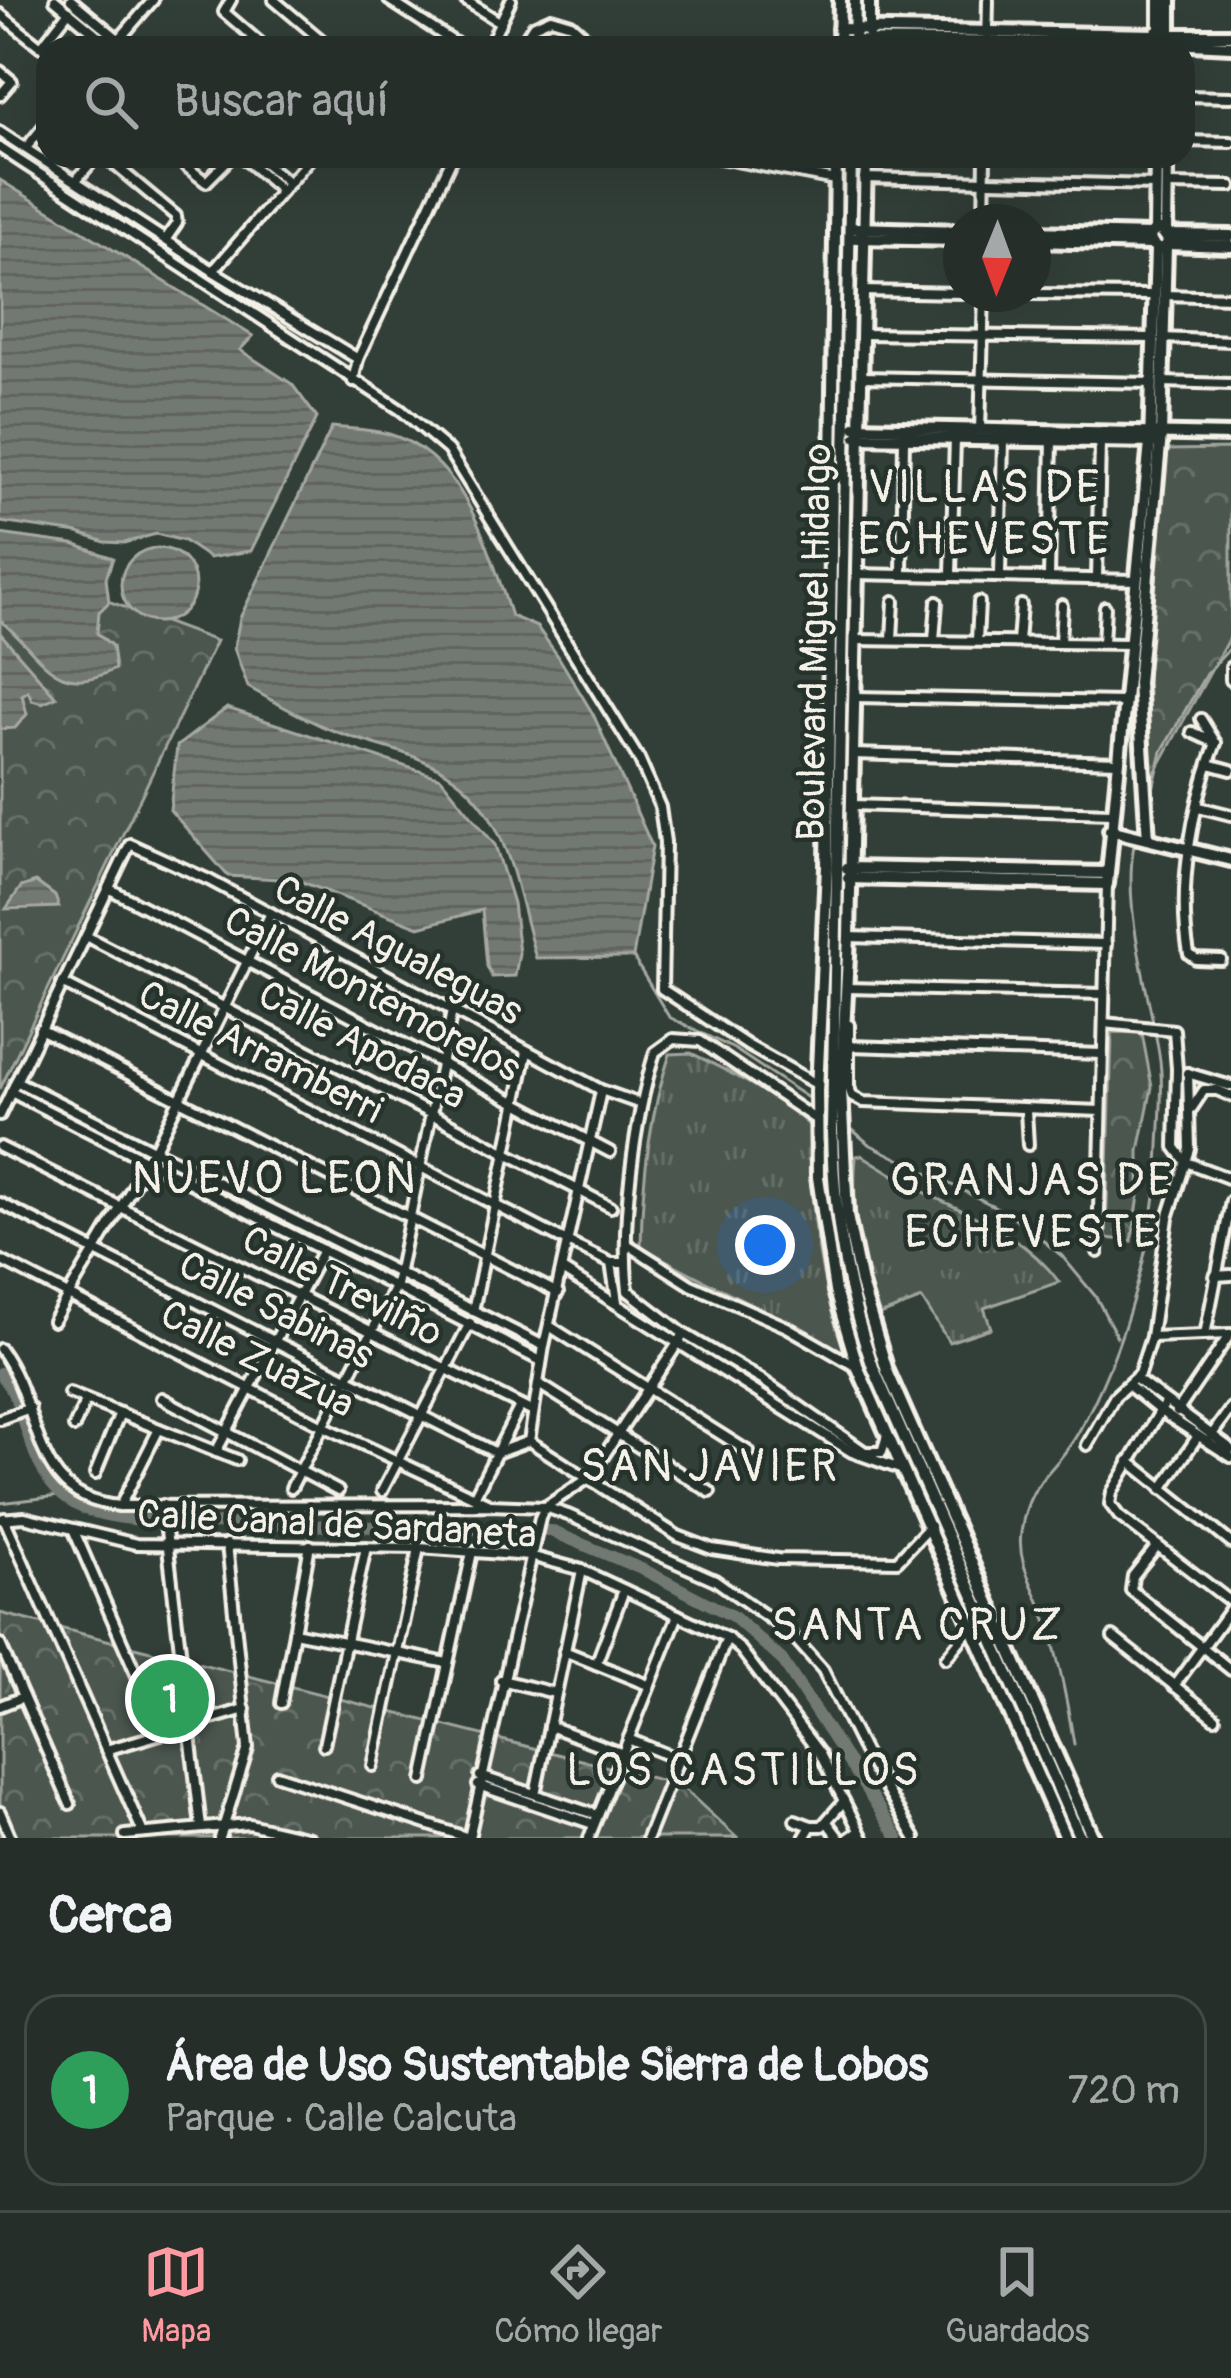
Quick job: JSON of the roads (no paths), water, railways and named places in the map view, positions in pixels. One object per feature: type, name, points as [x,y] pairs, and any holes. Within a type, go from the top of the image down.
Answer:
[{"type":"street","points":[[55,0],[74,4],[104,36]]},
{"type":"street","points":[[122,36],[153,0]]},
{"type":"street","points":[[231,0],[224,13],[252,36]]},
{"type":"street","points":[[274,0],[315,36]]},
{"type":"street","points":[[389,0],[444,36]]},
{"type":"street","points":[[465,0],[500,23]]},
{"type":"street","points":[[494,36],[511,0]]},
{"type":"street","points":[[839,36],[840,0]]},
{"type":"street","points":[[854,36],[855,0]]},
{"type":"street","points":[[869,0],[869,36]]},
{"type":"street","points":[[987,36],[988,0]]},
{"type":"street","points":[[1160,0],[1164,36]]},
{"type":"street","points":[[1166,36],[1170,0]]},
{"type":"street","points":[[49,36],[74,4]]},
{"type":"street","points":[[0,14],[36,43]]},
{"type":"street","points":[[527,36],[533,26],[551,18],[571,24],[584,36]]},
{"type":"street","points":[[1195,38],[1231,35]]},
{"type":"street","points":[[1195,43],[1231,46]]},
{"type":"street","points":[[0,71],[12,81],[0,94]]},
{"type":"street","points":[[1195,96],[1231,97]]},
{"type":"street","points":[[0,132],[36,154]]},
{"type":"street","points":[[26,148],[36,136]]},
{"type":"street","points":[[1195,141],[1231,142]]},
{"type":"street","points":[[0,148],[424,426],[448,450],[639,759],[660,807],[664,842],[662,989],[818,1088]]},
{"type":"street","points":[[59,168],[213,271],[358,359]]},
{"type":"street","points":[[77,179],[88,168]]},
{"type":"street","points":[[113,168],[176,216],[177,223],[166,239]]},
{"type":"street","points":[[187,168],[203,182],[224,168]]},
{"type":"street","points":[[256,168],[286,187]]},
{"type":"street","points":[[268,168],[286,187]]},
{"type":"street","points":[[213,271],[302,168]]},
{"type":"street","points":[[353,381],[358,359],[447,168]]},
{"type":"street","points":[[772,168],[835,180]]},
{"type":"street","name":"Boulevard Miguel Hidalgo","points":[[836,168],[842,1039]]},
{"type":"street","name":"Boulevard Miguel Hidalgo","points":[[850,168],[856,574],[852,805],[838,873],[849,937],[835,1217],[848,1287],[874,1366],[941,1518]]},
{"type":"street","name":"Boulevard Miguel Hidalgo","points":[[865,168],[861,376],[842,678],[838,873],[818,1088],[818,1177],[835,1291],[858,1368],[905,1474],[941,1518]]},
{"type":"street","points":[[984,168],[984,204]]},
{"type":"street","points":[[1158,168],[1161,185]]},
{"type":"street","points":[[1144,838],[1148,820],[1138,683],[1158,437],[1165,168]]},
{"type":"street","points":[[864,178],[1231,187]]},
{"type":"street","points":[[848,233],[943,235]]},
{"type":"street","points":[[1160,240],[1231,236]]},
{"type":"street","points":[[1051,237],[1231,246]]},
{"type":"street","points":[[862,291],[943,292]]},
{"type":"street","points":[[1051,294],[1231,297]]},
{"type":"street","points":[[980,435],[984,312]]},
{"type":"street","points":[[862,334],[1231,340]]},
{"type":"street","points":[[861,376],[1231,384]]},
{"type":"street","points":[[834,431],[1231,435]]},
{"type":"street","points":[[854,432],[904,438],[980,435],[1003,440],[1100,442],[1158,437]]},
{"type":"street","points":[[1098,1252],[1110,830],[1158,437]]},
{"type":"street","points":[[902,573],[904,438]]},
{"type":"street","points":[[951,573],[955,439]]},
{"type":"street","points":[[1000,574],[1003,440]]},
{"type":"street","points":[[1049,576],[1052,441]]},
{"type":"street","points":[[1097,578],[1100,442]]},
{"type":"street","points":[[856,574],[1137,580]]},
{"type":"street","points":[[892,639],[894,601]]},
{"type":"street","points":[[934,640],[937,602]]},
{"type":"street","points":[[977,640],[979,602]]},
{"type":"street","points":[[1018,642],[1021,605]]},
{"type":"street","points":[[1060,643],[1062,605]]},
{"type":"street","points":[[1102,643],[1105,607]]},
{"type":"street","points":[[842,678],[855,613]]},
{"type":"street","points":[[855,640],[1130,644]]},
{"type":"street","points":[[1231,668],[1231,680]]},
{"type":"street","points":[[853,697],[1124,702]]},
{"type":"street","points":[[1201,719],[1215,742],[1190,849],[1189,954],[1196,959],[1221,960]]},
{"type":"street","points":[[1192,732],[1215,742]]},
{"type":"street","points":[[853,754],[1118,762]]},
{"type":"street","points":[[1211,764],[1231,770]]},
{"type":"street","points":[[852,805],[1112,813]]},
{"type":"street","points":[[1199,807],[1231,815]]},
{"type":"street","points":[[1148,820],[1168,844]]},
{"type":"street","points":[[1110,830],[1231,860]]},
{"type":"street","name":"Calle Agualeguas","points":[[108,888],[130,844],[527,1052],[641,1105]]},
{"type":"street","points":[[838,873],[1107,878]]},
{"type":"street","points":[[0,1115],[108,888]]},
{"type":"street","name":"Calle Montemorelos","points":[[108,888],[610,1152]]},
{"type":"street","points":[[53,1321],[181,1100],[271,914]]},
{"type":"street","name":"Calle Apodaca","points":[[86,936],[610,1207]]},
{"type":"street","points":[[849,937],[1106,944]]},
{"type":"street","name":"Calle Arramberri","points":[[62,982],[611,1264]]},
{"type":"street","points":[[845,988],[1104,994]]},
{"type":"street","points":[[291,1488],[396,1285],[452,1011]]},
{"type":"street","points":[[1087,1445],[1115,1396],[1132,1382],[1151,1337],[1168,1218],[1192,1137],[1191,1109],[1175,1035],[1166,1026],[1104,1023]]},
{"type":"street","points":[[40,1029],[557,1293]]},
{"type":"street","points":[[818,1116],[690,1038],[674,1039],[655,1052],[641,1105],[626,1285],[632,1297],[682,1338],[852,1452],[905,1474]]},
{"type":"street","points":[[1101,1111],[874,1105],[857,1100],[849,1087],[842,1039],[1102,1054]]},
{"type":"street","points":[[473,1311],[527,1052]]},
{"type":"street","points":[[1182,1071],[1231,1086]]},
{"type":"street","points":[[1182,1071],[1175,1148],[1186,1162],[1231,1179]]},
{"type":"street","points":[[16,1081],[323,1250],[541,1361]]},
{"type":"street","points":[[529,1441],[544,1346],[602,1090]]},
{"type":"street","points":[[1191,1109],[1204,1090],[1231,1096]]},
{"type":"street","points":[[11,1092],[544,1346]]},
{"type":"street","points":[[1026,1110],[1028,1145]]},
{"type":"street","name":"Calle Trevilño","points":[[0,1147],[531,1411]]},
{"type":"street","points":[[1204,1335],[1231,1201]]},
{"type":"street","name":"Calle Sabinas","points":[[0,1203],[496,1453]]},
{"type":"street","points":[[627,1244],[678,1278],[787,1327],[858,1368]]},
{"type":"street","points":[[216,1452],[323,1250]]},
{"type":"street","name":"Calle Zuazua","points":[[0,1261],[323,1426],[490,1505]]},
{"type":"street","points":[[617,1303],[611,1264],[626,1263]]},
{"type":"street","points":[[562,1270],[763,1380],[865,1452],[883,1452],[887,1435]]},
{"type":"street","points":[[1215,1276],[1231,1275]]},
{"type":"street","points":[[382,1491],[470,1323]]},
{"type":"street","points":[[550,1328],[749,1452]]},
{"type":"street","points":[[1151,1337],[1230,1334]]},
{"type":"street","points":[[1177,1412],[1230,1334]]},
{"type":"street","points":[[277,1775],[469,1838],[540,1518],[545,1507],[589,1478],[682,1338]]},
{"type":"street","points":[[0,1349],[20,1382],[47,1460],[68,1490],[88,1501],[163,1509],[545,1507],[715,1580],[791,1634],[823,1670],[912,1837]]},
{"type":"street","points":[[1132,1382],[1198,1436],[1231,1453]]},
{"type":"street","points":[[539,1384],[710,1492]]},
{"type":"street","points":[[69,1394],[237,1460]]},
{"type":"street","points":[[162,1398],[338,1491]]},
{"type":"street","points":[[74,1427],[86,1400]]},
{"type":"street","points":[[474,1497],[520,1406]]},
{"type":"street","points":[[1162,1407],[1177,1412],[1231,1453]]},
{"type":"street","points":[[1162,1407],[1110,1504],[1231,1605],[1174,1686]]},
{"type":"street","points":[[1211,1436],[1231,1408]]},
{"type":"street","points":[[1,1418],[28,1410]]},
{"type":"street","points":[[95,1474],[120,1413]]},
{"type":"street","points":[[120,1506],[159,1429]]},
{"type":"street","points":[[1162,1489],[1198,1436]]},
{"type":"street","points":[[529,1441],[689,1542],[747,1556],[897,1561],[941,1518]]},
{"type":"street","points":[[496,1453],[529,1441]]},
{"type":"street","points":[[1129,1461],[1231,1543]]},
{"type":"street","points":[[163,1509],[201,1827]]},
{"type":"street","name":"Calle Canal de Sardaneta","points":[[2,1519],[24,1517],[116,1543],[366,1546],[530,1556],[582,1570],[727,1638]]},
{"type":"street","points":[[941,1518],[972,1625],[1065,1838]]},
{"type":"street","points":[[941,1518],[1080,1838]]},
{"type":"street","points":[[941,1518],[1030,1693],[1093,1838]]},
{"type":"street","points":[[2,1519],[143,1833]]},
{"type":"street","points":[[74,1531],[162,1732]]},
{"type":"street","points":[[220,1838],[248,1748],[227,1544]]},
{"type":"street","points":[[281,1702],[310,1545]]},
{"type":"street","points":[[324,1745],[366,1546]]},
{"type":"street","points":[[1157,1546],[1129,1585],[1231,1670]]},
{"type":"street","points":[[373,1766],[419,1548]]},
{"type":"street","points":[[423,1780],[472,1552]]},
{"type":"street","points":[[535,1794],[582,1570]]},
{"type":"street","points":[[596,1664],[624,1590]]},
{"type":"street","points":[[589,1838],[678,1615]]},
{"type":"street","points":[[946,1658],[972,1625]]},
{"type":"street","points":[[988,1631],[1030,1693]]},
{"type":"street","points":[[294,1632],[447,1663]]},
{"type":"street","points":[[1113,1637],[1215,1718]]},
{"type":"street","points":[[647,1838],[727,1638],[756,1667],[803,1730],[861,1834],[849,1838]]},
{"type":"street","points":[[0,1644],[70,1804]]},
{"type":"street","points":[[564,1652],[648,1685]]},
{"type":"street","points":[[501,1680],[556,1693]]},
{"type":"street","points":[[0,1706],[23,1697]]},
{"type":"street","points":[[106,1750],[245,1709]]},
{"type":"street","points":[[549,1726],[622,1754]]},
{"type":"street","points":[[628,1738],[678,1759]]},
{"type":"street","points":[[479,1780],[535,1794],[595,1820]]},
{"type":"street","points":[[479,1780],[595,1820]]},
{"type":"street","points":[[795,1820],[812,1826],[827,1822],[844,1802]]},
{"type":"street","points":[[1,1816],[11,1838]]},
{"type":"street","points":[[827,1822],[839,1838]]},
{"type":"street","points":[[805,1838],[812,1826]]},
{"type":"street","points":[[125,1834],[272,1827],[309,1838]]},
{"type":"waterway","points":[[1150,802],[1162,751],[1206,674],[1231,647]]},
{"type":"waterway","points":[[1074,1744],[1053,1643],[1020,1544],[1036,1488],[1078,1433],[1110,1367],[1135,1294],[1152,1219],[1161,1077],[1132,906],[1131,875],[1141,822]]},
{"type":"waterway","points":[[633,957],[669,1017],[734,1049],[811,1100]]},
{"type":"waterway","points":[[848,1126],[869,1144],[1010,1214],[1062,1256],[1096,1297],[1117,1337]]},
{"type":"waterway","points":[[0,1373],[51,1483],[78,1506],[95,1512],[160,1522],[551,1531],[646,1571],[734,1617],[782,1660],[898,1838]]},
{"type":"waterway","points":[[0,1503],[59,1496]]},
{"type":"place","name":"Área de Uso Sustentable Sierra de Lobos","points":[[170,1699]]},
{"type":"district","name":"VILLAS DE ECHEVESTE","points":[[985,512]]},
{"type":"district","name":"NUEVO LEON","points":[[275,1177]]},
{"type":"district","name":"GRANJAS DE ECHEVESTE","points":[[1032,1205]]},
{"type":"district","name":"SAN JAVIER","points":[[710,1465]]},
{"type":"district","name":"SANTA CRUZ","points":[[918,1624]]},
{"type":"district","name":"LOS CASTILLOS","points":[[744,1769]]}]
